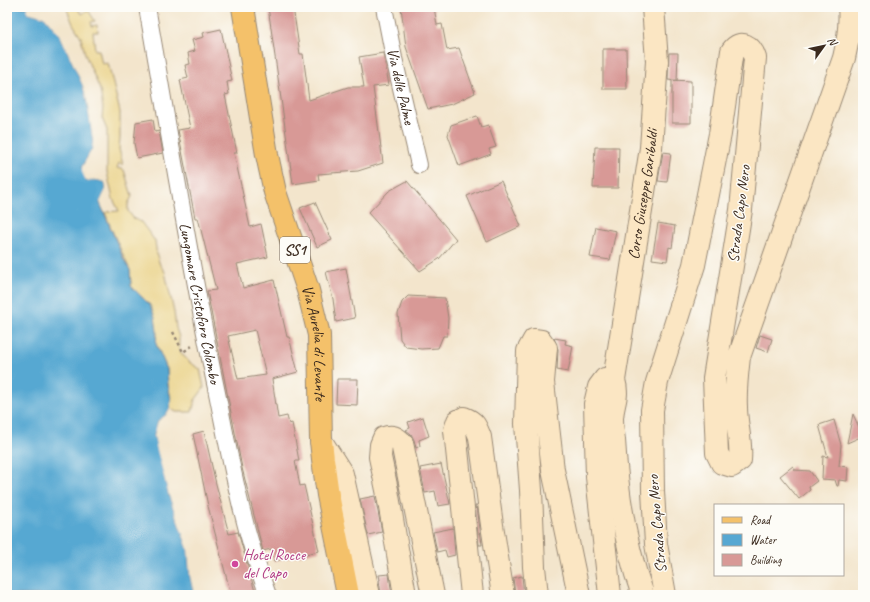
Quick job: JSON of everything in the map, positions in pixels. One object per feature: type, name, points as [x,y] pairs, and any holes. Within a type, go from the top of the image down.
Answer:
[{"type":"main road","name":"Via Aurelia di Levante","points":[[243,7],[267,155],[275,192],[308,290],[319,335],[321,441],[328,495],[348,595]]},
{"type":"main road","name":"Corso Giuseppe Garibaldi","points":[[614,380],[651,148],[657,61],[653,7]]},
{"type":"main road","name":"Strada Capo Nero","points":[[665,595],[656,544],[653,484],[652,410],[657,382],[694,265],[720,134],[732,51],[738,46],[746,45],[752,50],[755,58],[741,210],[714,378],[717,453],[722,463],[732,466],[740,460],[741,452],[735,388],[739,357],[844,58],[850,18],[849,7]]},
{"type":"main road","points":[[537,595],[526,424],[528,351],[534,340],[541,341],[546,348],[543,382],[553,470],[579,595]]},
{"type":"main road","points":[[610,595],[597,476],[595,404],[599,387],[606,380],[614,380]]},
{"type":"main road","name":"Strada Capo Nero","points":[[614,380],[617,390],[612,418],[623,518],[631,555],[643,595]]},
{"type":"main road","points":[[472,595],[455,430],[458,421],[464,418],[471,420],[480,437],[503,595]]},
{"type":"main road","points":[[405,595],[380,457],[381,445],[384,438],[389,436],[397,438],[402,443],[433,595]]},
{"type":"main road","points":[[321,441],[342,474],[369,595]]},
{"type":"street","name":"Lungomare Cristoforo Colombo","points":[[147,7],[209,358],[245,525],[268,595]]},
{"type":"street","name":"Via delle Palme","points":[[384,7],[394,58],[419,165]]},
{"type":"path","points":[[173,332],[182,352],[192,346],[209,358]]},
{"type":"sand","points":[[66,7],[80,7],[78,9],[82,14],[88,10],[95,21],[91,22],[92,26],[97,25],[98,32],[93,32],[95,50],[99,50],[102,64],[108,63],[120,112],[119,149],[123,165],[119,163],[117,168],[124,170],[132,196],[128,204],[128,211],[134,219],[141,222],[155,241],[157,256],[160,265],[165,272],[174,312],[179,337],[179,349],[189,362],[200,369],[204,388],[195,400],[192,412],[176,412],[170,408],[171,399],[167,369],[156,344],[157,331],[139,295],[131,286],[130,270],[105,212],[119,211],[113,199],[107,172],[107,130],[102,118],[103,108],[100,90],[85,54],[81,37],[73,24]]},
{"type":"water","points":[[7,7],[28,7],[27,12],[45,17],[61,37],[83,86],[87,101],[93,141],[92,149],[82,167],[86,181],[97,180],[105,182],[106,189],[100,203],[124,260],[130,270],[131,286],[150,305],[155,317],[157,331],[156,344],[167,369],[171,399],[170,408],[166,415],[158,421],[154,435],[169,496],[188,549],[190,576],[194,595],[7,595]]},
{"type":"pier","points":[[27,7],[30,7],[29,11],[46,15],[62,36],[85,86],[89,101],[95,141],[94,150],[84,167],[84,172],[87,179],[98,178],[107,181],[108,189],[102,202],[107,212],[105,212],[100,202],[106,189],[105,182],[97,180],[86,181],[82,172],[82,167],[92,149],[93,141],[87,101],[83,86],[61,37],[45,17],[27,12]]},
{"type":"pier","points":[[170,408],[172,409],[168,417],[160,422],[156,435],[171,495],[190,549],[192,576],[196,595],[194,595],[190,576],[188,549],[169,496],[154,435],[158,421],[166,415]]},
{"type":"building","points":[[268,7],[293,7],[300,54],[303,54],[309,100],[348,87],[364,87],[359,57],[383,53],[389,85],[373,87],[383,163],[358,171],[318,174],[319,180],[293,184]]},
{"type":"building","points":[[401,7],[434,7],[437,25],[442,24],[447,50],[459,48],[475,93],[452,104],[428,109],[406,47]]},
{"type":"building","points":[[221,29],[232,81],[227,82],[229,94],[225,95],[237,153],[234,153],[250,227],[261,224],[268,257],[237,264],[243,288],[274,280],[287,337],[289,337],[298,372],[272,379],[278,418],[287,416],[289,424],[292,423],[299,461],[295,461],[300,486],[304,485],[319,551],[274,561],[271,549],[263,551],[242,468],[207,291],[216,290],[198,218],[195,218],[178,130],[190,128],[180,80],[188,78],[185,65],[190,64],[188,53],[195,51],[192,40],[204,37],[203,33]],"holes":[[[255,330],[266,375],[238,379],[228,336]]]},
{"type":"building","points":[[603,49],[626,49],[627,89],[603,89]]},
{"type":"building","points":[[669,53],[678,53],[677,81],[668,80]]},
{"type":"building","points":[[672,80],[691,81],[691,123],[672,123]]},
{"type":"building","points":[[477,116],[481,127],[488,125],[496,147],[489,149],[491,154],[459,166],[448,135],[451,125]]},
{"type":"building","points":[[153,119],[155,132],[159,131],[163,153],[137,158],[134,143],[136,122]]},
{"type":"building","points":[[595,147],[619,147],[618,188],[593,188]]},
{"type":"building","points":[[663,152],[671,153],[667,182],[658,181]]},
{"type":"building","points":[[407,181],[456,239],[439,259],[420,271],[368,213],[389,191]]},
{"type":"building","points":[[501,181],[521,226],[487,242],[467,196]]},
{"type":"building","points":[[315,202],[332,240],[317,247],[300,208]]},
{"type":"building","points":[[658,223],[675,226],[672,248],[669,247],[667,261],[652,259]]},
{"type":"building","points":[[596,227],[616,231],[610,260],[590,257]]},
{"type":"building","points":[[346,268],[355,318],[336,322],[333,299],[326,272]]},
{"type":"building","points":[[408,296],[445,298],[448,318],[447,336],[443,336],[438,348],[421,349],[406,347],[400,339],[398,314],[402,302]]},
{"type":"building","points":[[760,335],[772,339],[768,352],[756,348]]},
{"type":"building","points":[[554,338],[566,340],[565,344],[573,346],[568,372],[557,370],[558,349]]},
{"type":"building","points":[[337,379],[358,379],[357,405],[336,404]]},
{"type":"building","points":[[853,414],[863,436],[847,443]]},
{"type":"building","points":[[423,417],[429,436],[419,440],[420,446],[416,448],[411,434],[406,430],[410,428],[408,422]]},
{"type":"building","points":[[834,420],[841,445],[839,466],[848,467],[847,481],[839,480],[838,486],[835,480],[822,479],[823,456],[828,457],[819,425]]},
{"type":"building","points":[[204,431],[229,534],[238,532],[256,595],[231,595],[208,506],[193,434]]},
{"type":"building","points":[[441,464],[450,504],[438,506],[435,491],[425,493],[420,468]]},
{"type":"building","points":[[793,466],[795,470],[810,471],[817,481],[809,487],[810,490],[799,499],[780,476]]},
{"type":"building","points":[[375,496],[382,532],[368,535],[360,499]]},
{"type":"building","points":[[475,505],[477,505],[482,545],[479,545]]},
{"type":"building","points":[[453,528],[455,555],[447,557],[445,550],[437,552],[433,532]]},
{"type":"building","points":[[389,574],[392,595],[381,595],[379,575]]},
{"type":"building","points":[[522,576],[524,595],[515,595],[513,578]]},
{"type":"place","name":"Hotel Rocce del Capo","points":[[235,564]]}]
